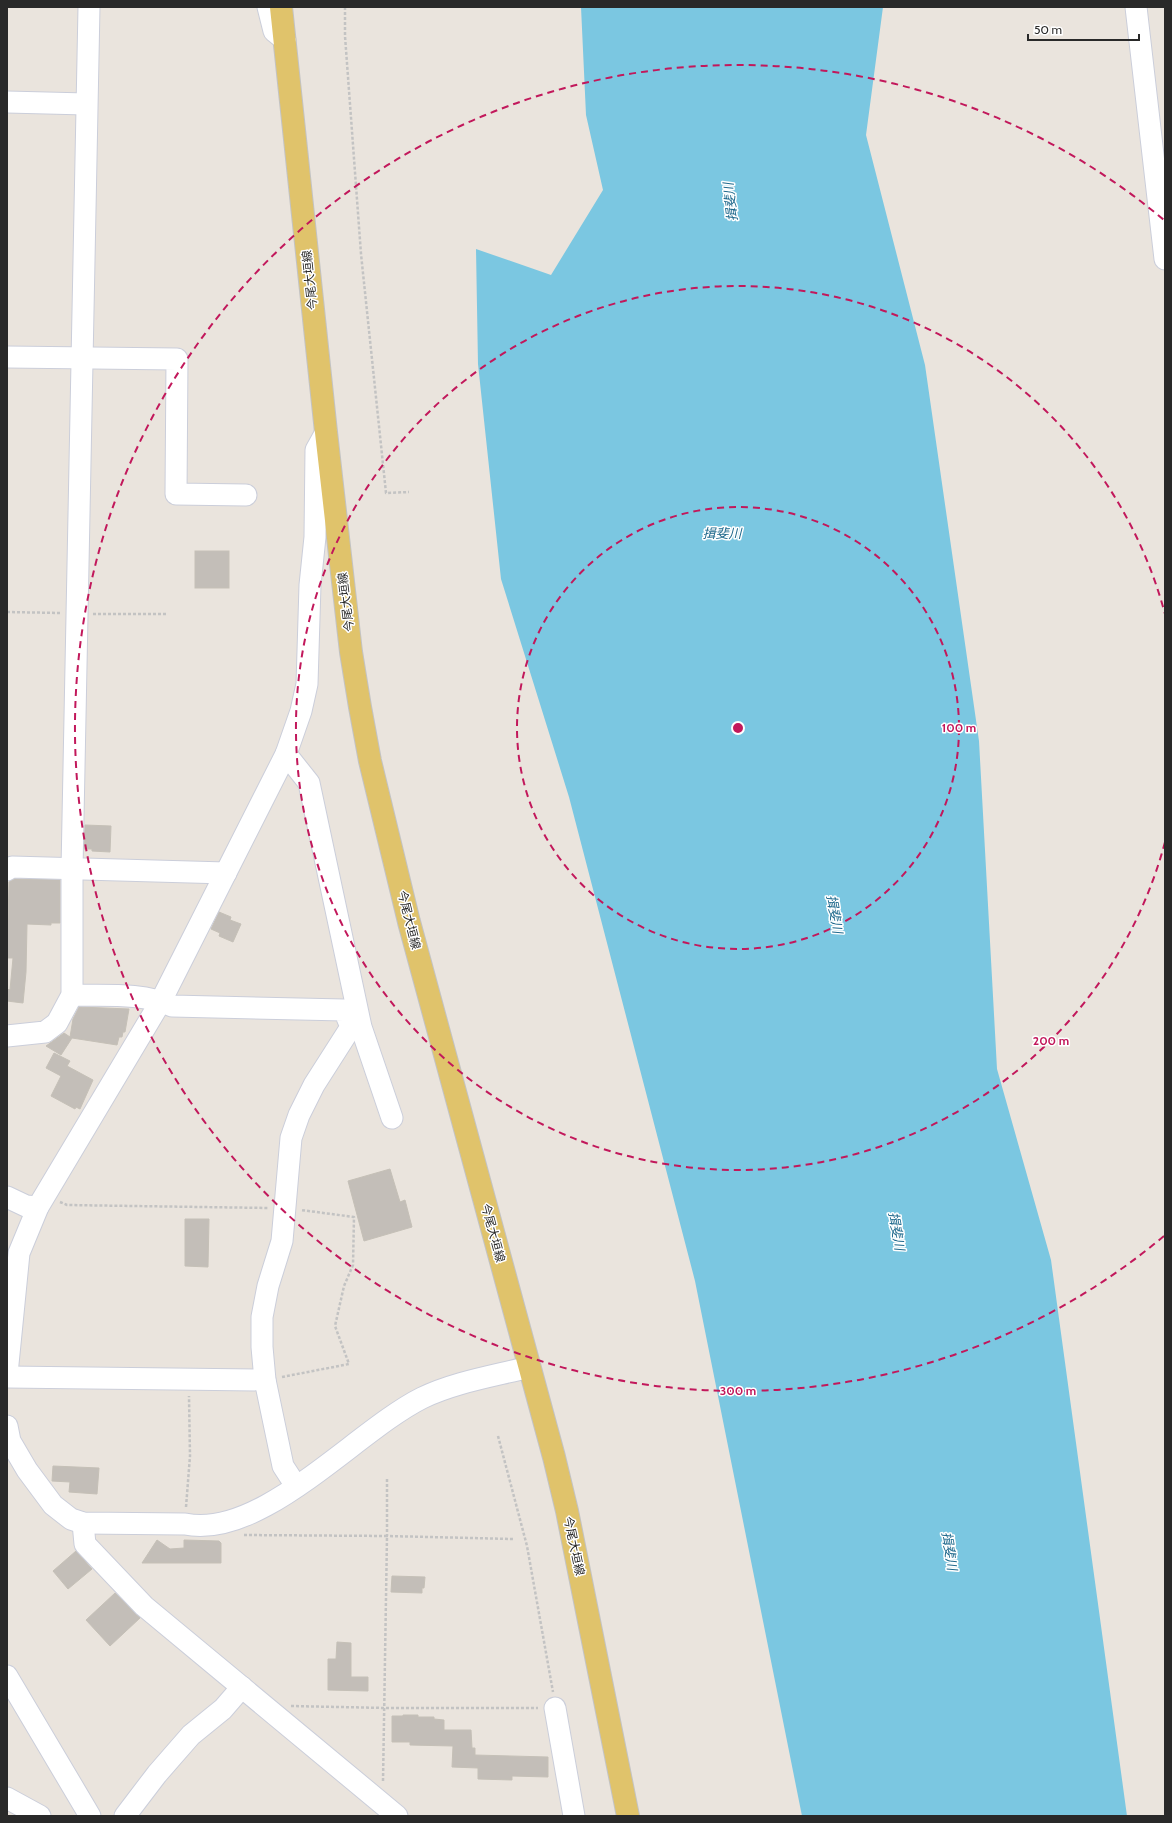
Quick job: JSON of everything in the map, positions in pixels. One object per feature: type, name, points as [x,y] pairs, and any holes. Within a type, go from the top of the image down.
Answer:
[{"type":"main road","name":"今尾大垣線","points":[[281,7],[351,652],[370,761],[413,938],[554,1457],[567,1511],[628,1816]]},
{"type":"street","points":[[7,1036],[45,1032],[57,1023],[72,995],[72,869],[89,7]]},
{"type":"street","points":[[268,7],[274,31],[285,40]]},
{"type":"street","points":[[1136,7],[1165,252]]},
{"type":"street","points":[[7,102],[86,104]]},
{"type":"street","points":[[7,357],[177,359],[176,494],[246,495]]},
{"type":"street","points":[[7,1374],[19,1253],[42,1201],[161,1001],[286,754],[301,711],[306,684],[310,585],[315,537],[316,450],[326,432]]},
{"type":"street","points":[[286,754],[309,783],[361,1027],[392,1118]]},
{"type":"street","points":[[7,870],[12,867],[226,873]]},
{"type":"street","points":[[72,995],[144,998],[161,1001],[172,1006],[344,1010],[350,1027],[314,1085],[299,1115],[291,1138],[282,1242],[268,1286],[262,1317],[262,1346],[266,1380],[283,1466],[296,1486]]},
{"type":"street","points":[[7,1197],[26,1206],[42,1201]]},
{"type":"street","points":[[8,1437],[27,1470],[53,1505],[71,1519],[83,1523],[185,1524],[197,1527],[235,1519],[263,1507],[296,1486],[401,1410],[421,1398],[440,1390],[468,1382],[530,1367]]},
{"type":"street","points":[[7,1377],[266,1380]]},
{"type":"street","points":[[83,1523],[85,1544],[144,1606],[397,1816]]},
{"type":"street","points":[[7,1676],[90,1816]]},
{"type":"street","points":[[125,1816],[157,1774],[191,1735],[223,1709],[242,1687]]},
{"type":"street","points":[[555,1708],[574,1816]]},
{"type":"street","points":[[7,1798],[40,1816]]},
{"type":"path","points":[[345,7],[345,36],[361,254],[386,493],[409,492]]},
{"type":"path","points":[[42,1201],[67,1205],[286,1208],[354,1217],[352,1265],[344,1286],[336,1326],[348,1364],[266,1380]]},
{"type":"path","points":[[185,1524],[190,1456],[188,1380]]},
{"type":"path","points":[[271,1712],[281,1706],[386,1708],[555,1708],[527,1546],[498,1436]]},
{"type":"path","points":[[378,1801],[383,1793],[386,1708],[387,1479]]},
{"type":"path","points":[[235,1519],[244,1535],[513,1539]]},
{"type":"water","name":"揖斐川","points":[[581,7],[883,7],[866,135],[925,365],[979,741],[997,1069],[1051,1260],[1127,1816],[802,1816],[695,1281],[569,797],[501,579],[478,364],[476,249],[551,275],[603,190],[586,115]]},
{"type":"building","points":[[195,551],[229,551],[229,588],[195,588]]},
{"type":"building","points":[[85,825],[111,826],[110,852],[84,849]]},
{"type":"building","points":[[15,879],[60,880],[60,923],[51,923],[51,925],[27,924],[26,972],[23,1003],[7,1001],[7,989],[10,990],[13,958],[7,958],[9,882]]},
{"type":"building","points":[[219,912],[231,917],[230,920],[241,924],[233,942],[219,936],[220,933],[211,929]]},
{"type":"building","points":[[79,1007],[129,1009],[125,1032],[123,1032],[122,1037],[119,1037],[117,1045],[72,1038],[61,1055],[46,1046],[64,1033],[70,1037],[73,1019]]},
{"type":"building","points":[[54,1053],[70,1061],[67,1066],[93,1080],[80,1109],[76,1107],[75,1109],[51,1096],[61,1076],[46,1068]]},
{"type":"building","points":[[390,1169],[400,1202],[405,1200],[412,1227],[364,1241],[348,1181]]},
{"type":"building","points":[[185,1219],[209,1219],[208,1267],[185,1266]]},
{"type":"building","points":[[53,1466],[99,1468],[97,1494],[69,1492],[70,1482],[52,1481]]},
{"type":"building","points":[[157,1540],[170,1549],[184,1548],[184,1540],[219,1541],[221,1543],[221,1563],[142,1563]]},
{"type":"building","points":[[76,1551],[92,1569],[68,1589],[53,1571]]},
{"type":"building","points":[[392,1576],[425,1577],[422,1593],[391,1592]]},
{"type":"building","points":[[115,1593],[140,1618],[110,1646],[86,1620]]},
{"type":"building","points":[[337,1642],[351,1643],[351,1677],[368,1677],[368,1691],[328,1690],[328,1659],[336,1659]]},
{"type":"building","points":[[418,1715],[418,1717],[434,1717],[434,1719],[444,1720],[444,1730],[471,1730],[472,1748],[475,1748],[475,1755],[548,1757],[548,1777],[512,1776],[512,1780],[478,1779],[478,1768],[452,1767],[453,1746],[410,1745],[410,1742],[392,1742],[392,1716]]}]
